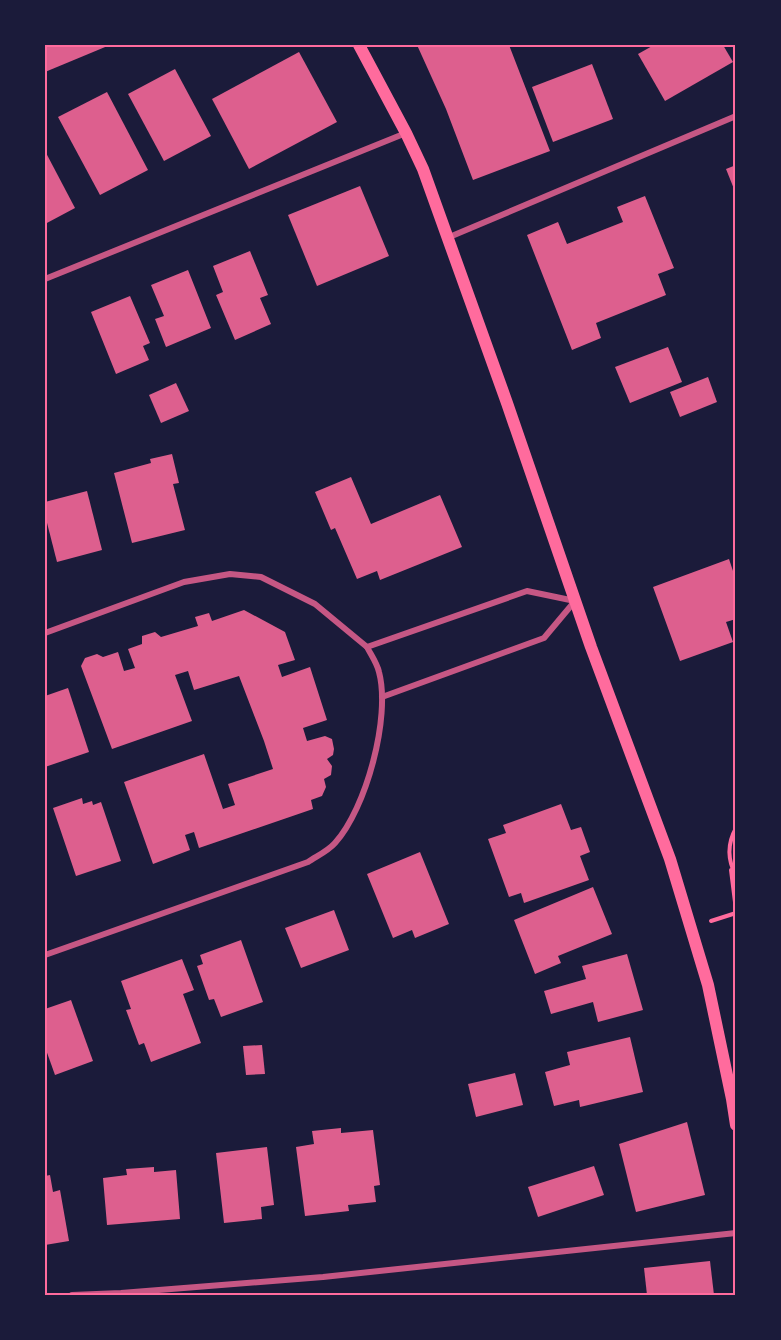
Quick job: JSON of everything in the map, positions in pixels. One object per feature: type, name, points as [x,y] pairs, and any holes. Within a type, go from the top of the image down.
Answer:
[{"type":"main road","points":[[359,45],[406,132],[423,169],[575,601],[670,859],[708,985],[736,1125]]},
{"type":"street","points":[[447,238],[736,116]]},
{"type":"street","points":[[45,279],[406,132]]},
{"type":"street","points":[[45,633],[184,582],[230,574],[261,577],[315,604],[367,647],[379,671],[382,697],[379,735],[372,769],[351,822],[334,845],[308,862],[45,955]]},
{"type":"street","points":[[367,647],[527,591],[575,601],[544,638],[382,697]]},
{"type":"street","points":[[72,1295],[323,1277],[736,1233]]},
{"type":"path","points":[[736,828],[729,848],[736,909]]},
{"type":"path","points":[[731,866],[736,876]]},
{"type":"building","points":[[45,45],[110,45],[45,72]]},
{"type":"building","points":[[417,45],[509,45],[550,151],[473,180],[446,109]]},
{"type":"building","points":[[654,45],[723,45],[733,62],[665,101],[638,54]]},
{"type":"building","points":[[299,52],[337,122],[249,169],[212,99]]},
{"type":"building","points":[[592,64],[613,119],[553,142],[532,87]]},
{"type":"building","points":[[175,69],[211,136],[164,161],[128,94]]},
{"type":"building","points":[[107,92],[148,170],[100,195],[58,117]]},
{"type":"building","points":[[45,151],[75,208],[45,224]]},
{"type":"building","points":[[736,165],[736,194],[726,169]]},
{"type":"building","points":[[360,186],[389,256],[317,286],[288,215]]},
{"type":"building","points":[[645,196],[674,268],[658,274],[666,295],[596,323],[601,338],[572,350],[527,235],[558,222],[567,244],[623,222],[617,207]]},
{"type":"building","points":[[250,251],[268,295],[260,298],[271,324],[235,340],[216,295],[223,292],[213,266]]},
{"type":"building","points":[[188,270],[211,328],[166,347],[155,319],[164,316],[151,285]]},
{"type":"building","points":[[130,296],[150,343],[143,346],[149,360],[116,374],[91,312]]},
{"type":"building","points":[[668,347],[682,382],[630,403],[615,367]]},
{"type":"building","points":[[708,377],[717,402],[680,417],[670,392]]},
{"type":"building","points":[[176,383],[189,411],[161,423],[149,395]]},
{"type":"building","points":[[172,454],[179,483],[173,484],[185,530],[132,543],[114,473],[151,463],[150,459]]},
{"type":"building","points":[[351,477],[371,524],[440,495],[462,547],[380,580],[377,571],[357,579],[335,528],[331,530],[315,492]]},
{"type":"building","points":[[87,491],[102,550],[57,562],[45,515],[45,502]]},
{"type":"building","points":[[729,559],[736,580],[736,619],[726,622],[733,642],[680,661],[653,587]]},
{"type":"building","points":[[244,610],[285,632],[295,660],[278,665],[282,677],[310,667],[327,720],[303,728],[307,741],[325,736],[332,739],[333,755],[327,759],[332,766],[331,775],[324,779],[326,787],[322,796],[311,800],[313,809],[199,848],[194,832],[185,835],[190,850],[153,864],[124,782],[204,754],[223,809],[235,805],[228,784],[273,769],[264,741],[239,676],[194,690],[188,671],[175,675],[192,721],[112,749],[81,666],[85,658],[97,654],[103,657],[118,652],[124,671],[135,668],[128,649],[142,644],[142,636],[155,632],[161,637],[198,626],[195,617],[209,613],[212,621]]},
{"type":"building","points":[[68,688],[89,752],[45,767],[45,696]]},
{"type":"building","points":[[82,798],[83,804],[92,801],[93,805],[101,802],[121,861],[76,876],[53,808]]},
{"type":"building","points":[[561,804],[571,830],[581,827],[590,852],[580,856],[589,880],[524,903],[521,893],[509,897],[488,839],[506,833],[503,825]]},
{"type":"building","points":[[420,852],[449,924],[415,938],[412,930],[393,938],[367,874]]},
{"type":"building","points":[[593,887],[612,934],[558,956],[561,963],[535,974],[514,920]]},
{"type":"building","points":[[334,910],[349,950],[301,968],[285,928]]},
{"type":"building","points":[[241,940],[263,1002],[221,1017],[214,999],[209,1000],[197,966],[203,964],[200,955]]},
{"type":"building","points":[[627,954],[643,1010],[598,1022],[593,1002],[551,1014],[544,991],[586,979],[582,966]]},
{"type":"building","points":[[182,959],[194,990],[183,994],[201,1043],[151,1062],[144,1043],[139,1045],[126,1010],[131,1009],[121,981]]},
{"type":"building","points":[[71,1000],[93,1061],[55,1075],[45,1047],[45,1009]]},
{"type":"building","points":[[630,1037],[643,1092],[580,1107],[579,1100],[554,1106],[545,1072],[570,1065],[567,1052]]},
{"type":"building","points":[[262,1045],[265,1074],[246,1075],[243,1046]]},
{"type":"building","points":[[515,1073],[523,1105],[476,1117],[468,1084]]},
{"type":"building","points":[[687,1122],[705,1195],[636,1212],[619,1144]]},
{"type":"building","points":[[341,1128],[341,1133],[373,1130],[380,1185],[374,1186],[376,1202],[348,1205],[349,1211],[305,1216],[296,1147],[314,1144],[312,1131]]},
{"type":"building","points":[[267,1147],[274,1205],[261,1207],[262,1219],[224,1223],[216,1153]]},
{"type":"building","points":[[594,1166],[604,1195],[538,1217],[528,1187]]},
{"type":"building","points":[[154,1167],[154,1172],[176,1170],[180,1219],[107,1225],[103,1178],[127,1175],[126,1169]]},
{"type":"building","points":[[50,1175],[53,1192],[60,1190],[69,1241],[45,1245],[45,1176]]},
{"type":"building","points":[[710,1261],[714,1295],[647,1295],[644,1268]]}]
